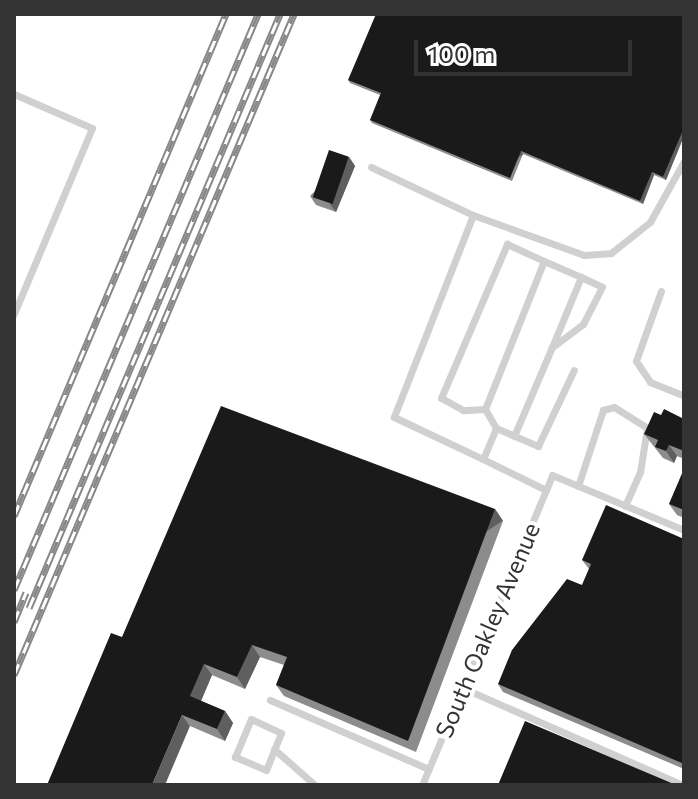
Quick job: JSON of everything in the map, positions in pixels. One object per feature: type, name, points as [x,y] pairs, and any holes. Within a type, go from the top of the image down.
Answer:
[{"type":"lane","points":[[14,94],[92,128],[14,314]]},
{"type":"lane","points":[[371,167],[473,215],[584,255],[611,253],[650,222],[684,161]]},
{"type":"lane","points":[[473,215],[394,417],[546,490]]},
{"type":"lane","points":[[485,409],[463,410],[441,398],[507,244],[602,287],[583,324],[552,347]]},
{"type":"lane","points":[[485,409],[544,261]]},
{"type":"lane","points":[[514,436],[581,277]]},
{"type":"lane","points":[[661,291],[636,361],[650,382],[684,396]]},
{"type":"lane","points":[[485,409],[496,428],[538,446],[574,370]]},
{"type":"lane","points":[[625,506],[640,472],[638,456],[647,428],[614,407],[603,410],[578,486],[625,506],[684,530]]},
{"type":"lane","points":[[483,459],[496,428]]},
{"type":"lane","name":"South Oakley Avenue","points":[[422,785],[552,475],[578,486]]},
{"type":"lane","points":[[463,688],[683,785]]},
{"type":"lane","points":[[270,700],[429,769]]},
{"type":"lane","points":[[251,719],[281,733],[274,749],[266,770],[235,757],[251,719]]},
{"type":"lane","points":[[274,749],[315,785]]},
{"type":"building","points":[[376,14],[684,14],[684,128],[663,177],[652,172],[640,201],[521,151],[510,178],[370,120],[381,93],[348,80]]},
{"type":"building","points":[[329,150],[349,157],[333,204],[313,197]]},
{"type":"building","points":[[221,406],[495,509],[408,741],[276,685],[287,657],[252,645],[237,677],[204,664],[190,696],[225,711],[217,729],[182,715],[152,785],[47,785],[111,633],[122,637]]},
{"type":"building","points":[[664,409],[684,419],[684,451],[669,445],[666,451],[655,447],[658,440],[644,434],[654,412],[661,415]]},
{"type":"building","points":[[684,469],[684,510],[669,504]]},
{"type":"building","points":[[606,505],[684,539],[684,764],[498,684],[512,650],[567,579],[582,585],[591,564],[582,560]]},
{"type":"building","points":[[525,721],[676,785],[498,785]]},
{"type":"railway","points":[[14,516],[226,14]]},
{"type":"railway","points":[[14,590],[258,14]]},
{"type":"railway","points":[[29,608],[280,14]]},
{"type":"railway","points":[[14,675],[294,14]]},
{"type":"railway","points":[[14,622],[26,592]]}]
